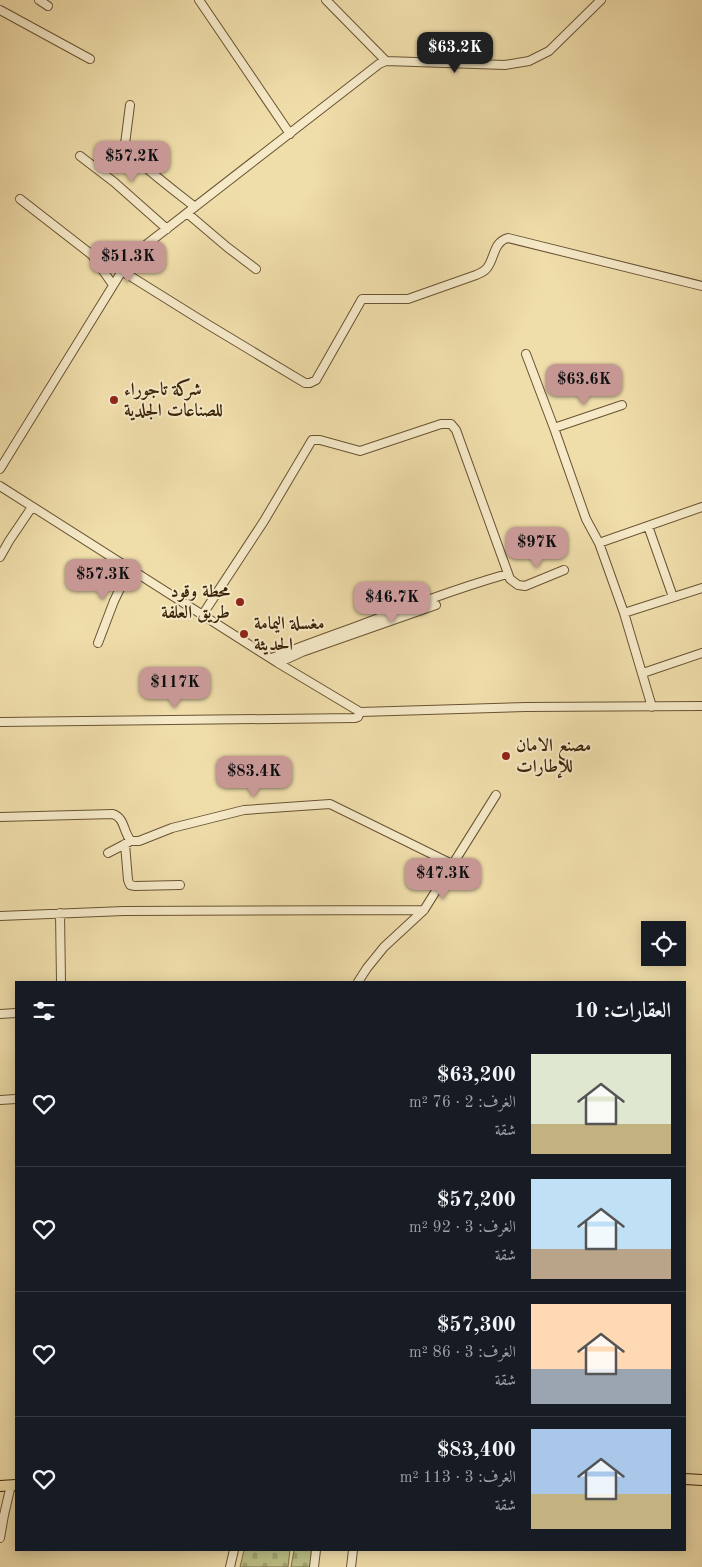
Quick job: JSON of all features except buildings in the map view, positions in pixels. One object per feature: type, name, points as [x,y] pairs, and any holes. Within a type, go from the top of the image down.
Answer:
[{"type":"main road","points":[[686,1479],[702,1480]]},
{"type":"main road","points":[[0,1486],[14,1485]]},
{"type":"street","points":[[39,0],[48,6]]},
{"type":"street","points":[[200,0],[290,134]]},
{"type":"street","points":[[326,0],[386,61]]},
{"type":"street","points":[[0,469],[113,285],[138,251],[379,64],[386,61],[505,65],[529,61],[549,51],[601,0]]},
{"type":"street","points":[[0,10],[90,59]]},
{"type":"street","points":[[130,105],[125,144],[127,148],[147,168],[195,208]]},
{"type":"street","points":[[80,156],[114,182],[167,229]]},
{"type":"street","points":[[20,199],[92,254],[113,285]]},
{"type":"street","points":[[187,213],[256,269]]},
{"type":"street","points":[[122,271],[206,324],[305,382],[310,383],[316,380],[362,298],[408,299],[476,275],[485,270],[503,239],[508,238],[702,286]]},
{"type":"street","points":[[526,354],[586,519],[599,543],[624,613],[652,707]]},
{"type":"street","points":[[554,428],[622,405]]},
{"type":"street","points":[[203,614],[264,521],[314,439],[360,451],[442,424],[448,423],[454,426],[507,574],[513,582],[526,586],[564,570]]},
{"type":"street","points":[[0,486],[360,712],[526,707],[702,706]]},
{"type":"street","points":[[0,558],[32,507]]},
{"type":"street","points":[[599,543],[702,507]]},
{"type":"street","points":[[648,526],[672,597]]},
{"type":"street","points":[[98,643],[114,601],[130,568]]},
{"type":"street","points":[[275,660],[304,645],[418,603],[507,574]]},
{"type":"street","points":[[624,613],[702,588]]},
{"type":"street","points":[[275,660],[436,605]]},
{"type":"street","points":[[642,673],[702,653]]},
{"type":"street","points":[[0,722],[355,718],[360,712]]},
{"type":"street","points":[[359,981],[384,947],[424,910],[496,795]]},
{"type":"street","points":[[108,852],[172,828],[244,810],[330,804],[452,864]]},
{"type":"street","points":[[0,817],[112,814],[119,816],[128,843],[128,880],[130,885],[180,885]]},
{"type":"street","points":[[0,916],[124,911],[424,910]]},
{"type":"street","points":[[60,913],[61,981]]},
{"type":"street","points":[[0,1014],[15,1013]]},
{"type":"street","points":[[0,1100],[15,1099]]},
{"type":"street","points":[[0,1538],[4,1515],[14,1485]]},
{"type":"street","points":[[230,1567],[234,1551]]},
{"type":"street","points":[[314,1567],[316,1551]]},
{"type":"street","points":[[351,1567],[353,1551]]},
{"type":"green space","points":[[244,1551],[290,1551],[288,1567],[240,1567]]},
{"type":"green space","points":[[294,1551],[315,1551],[312,1567],[291,1567]]},
{"type":"place","name":"شركة تاجوراء للصناعات الجلدية","points":[[114,400]]},
{"type":"place","name":"محطة وقود طريق العلفة","points":[[240,602]]},
{"type":"place","name":"مغسلة اليمامة الحديثة","points":[[244,634]]},
{"type":"place","name":"مصنع الامان للإطارات","points":[[506,756]]}]
